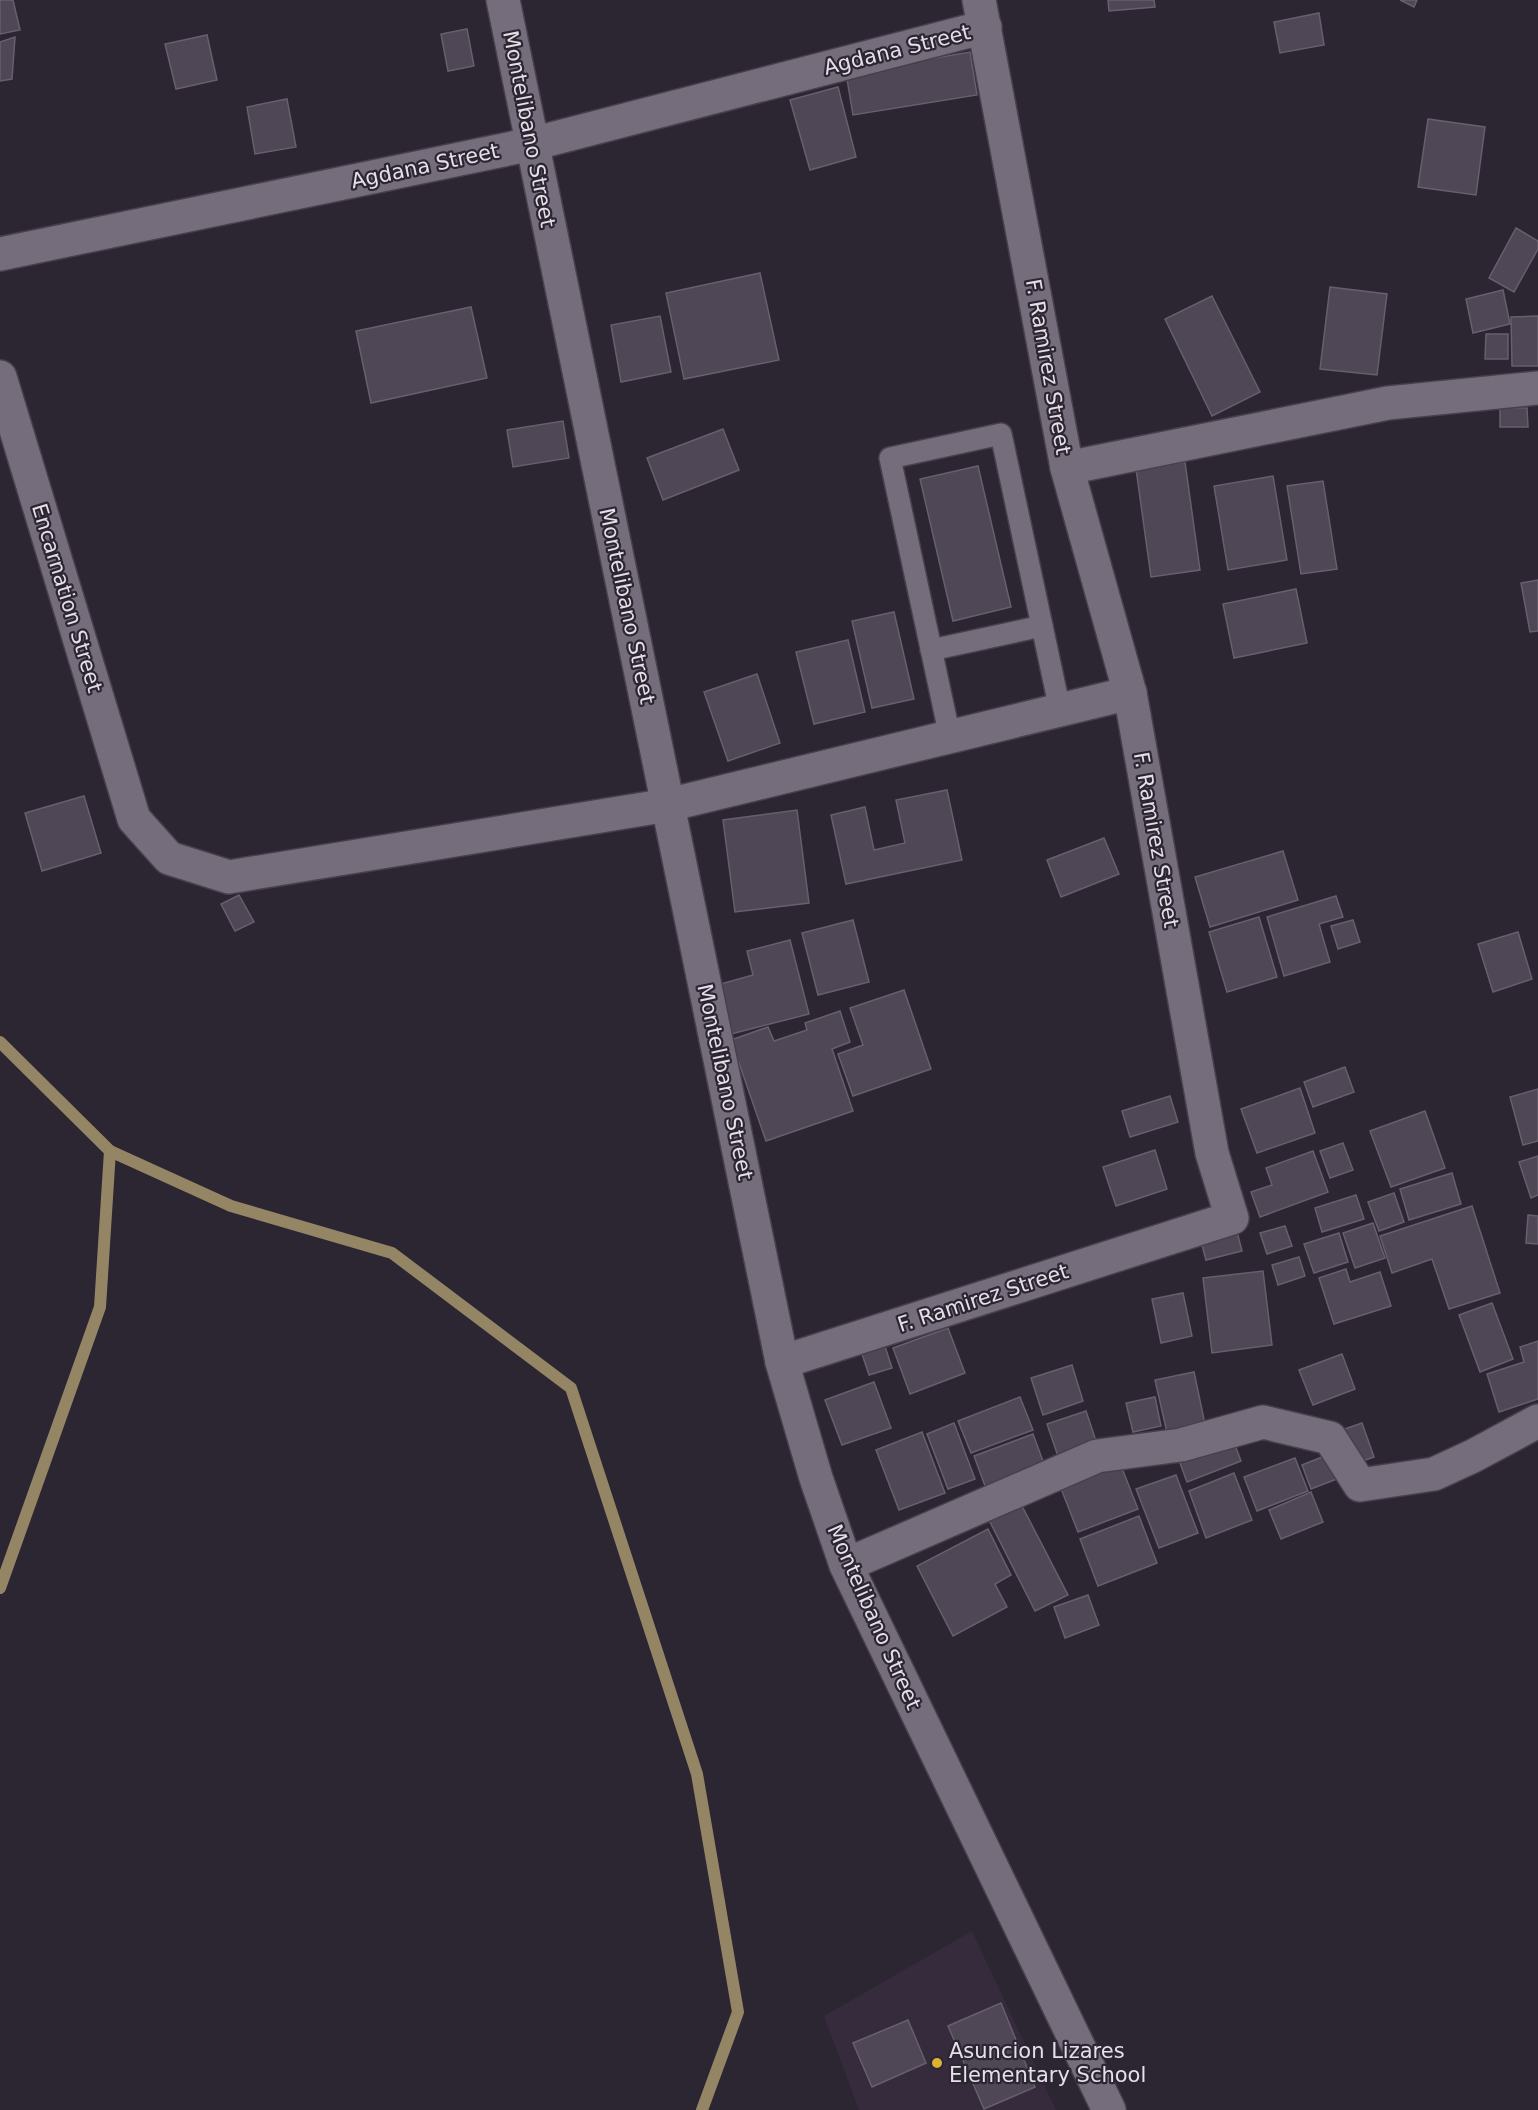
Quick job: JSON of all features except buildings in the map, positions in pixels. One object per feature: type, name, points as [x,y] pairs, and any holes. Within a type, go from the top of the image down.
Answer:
[{"type":"street","name":"Montelibano Street","points":[[503,0],[782,1362],[816,1478],[846,1564],[1109,2110]]},
{"type":"street","name":"Agdana Street","points":[[0,254],[532,144],[982,13]]},
{"type":"street","name":"F. Ramirez Street","points":[[782,1362],[1232,1218],[1212,1154],[1130,693],[1067,468],[982,13]]},
{"type":"street","name":"Encarnation Street","points":[[0,377],[134,819],[169,858],[229,877],[668,805]]},
{"type":"street","points":[[1067,468],[1388,403],[1538,388]]},
{"type":"street","points":[[668,805],[1130,693]]},
{"type":"street","points":[[846,1564],[1097,1456],[1181,1445],[1263,1422],[1330,1438],[1360,1485],[1434,1474],[1538,1421]]},
{"type":"lane","points":[[950,737],[890,458],[1001,434],[1060,710]]},
{"type":"lane","points":[[931,650],[1042,626]]},
{"type":"shaded area","name":"Asuncion Lizares Elementary School","points":[[972,1931],[1056,2110],[859,2110],[824,2016]]},
{"type":"waterway","points":[[0,1042],[110,1151],[231,1206],[392,1253],[571,1388],[697,1774],[738,2012],[702,2110]]},
{"type":"waterway","points":[[0,1588],[100,1307],[110,1151]]},
{"type":"place","name":"Asuncion Lizares Elementary School","points":[[937,2063]]}]
